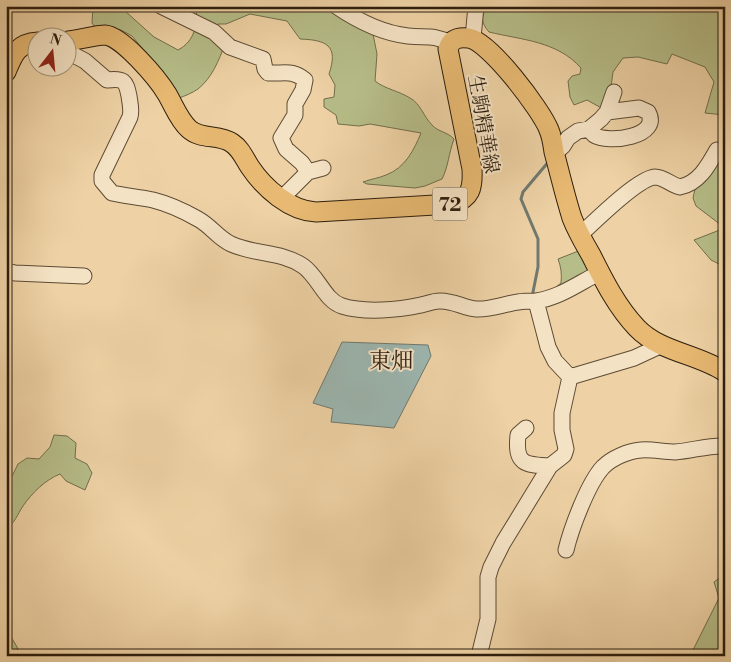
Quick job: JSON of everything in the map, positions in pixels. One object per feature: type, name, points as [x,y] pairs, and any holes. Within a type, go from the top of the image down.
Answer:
[{"type":"main road","name":"生駒精華線","points":[[78,39],[104,35],[114,38],[125,45],[161,84],[175,110],[188,128],[202,136],[230,141],[242,153],[262,183],[298,209],[316,212],[452,204],[462,201],[467,197],[472,188],[472,169],[448,55],[450,44]]},
{"type":"main road","points":[[450,44],[454,40],[473,38]]},
{"type":"main road","name":"生駒精華線","points":[[473,38],[489,50],[537,108],[549,130],[573,218],[580,235],[599,273],[626,314],[639,330],[650,339],[710,363],[725,372]]},
{"type":"main road","points":[[6,72],[14,54],[21,47]]},
{"type":"street","points":[[161,6],[214,32],[230,47],[263,59],[268,73],[280,74],[289,72],[298,74],[306,80],[304,90],[295,104],[294,115],[281,138],[286,149],[302,163],[308,172]]},
{"type":"street","points":[[336,6],[372,27],[409,36],[439,37],[450,44]]},
{"type":"street","points":[[473,38],[476,6]]},
{"type":"street","points":[[78,57],[107,80],[122,80],[127,85],[132,111],[102,175],[102,181],[112,193],[153,200],[169,205],[200,220],[209,226],[217,236],[231,244],[253,252],[286,257],[312,274],[328,296],[340,306],[359,310],[373,310],[441,301],[476,309],[546,299],[599,273]]},
{"type":"street","points":[[555,153],[568,138],[578,131],[589,129],[607,112],[614,92]]},
{"type":"street","points":[[589,129],[594,135],[601,137],[628,138],[644,132],[651,121],[648,112],[643,108],[607,112]]},
{"type":"street","points":[[580,235],[610,205],[644,180],[658,177],[673,186],[680,187],[695,181],[704,172],[717,150]]},
{"type":"street","points":[[282,198],[308,172],[323,168]]},
{"type":"street","points":[[6,271],[84,276]]},
{"type":"street","points":[[536,301],[548,346],[555,361],[570,377]]},
{"type":"street","points":[[570,377],[634,358],[662,345]]},
{"type":"street","points":[[479,656],[488,619],[488,577],[491,567],[503,543],[550,466],[564,455],[566,449],[562,430],[562,413],[570,377]]},
{"type":"street","points":[[526,428],[518,435],[517,447],[520,458],[524,463],[550,466]]},
{"type":"street","points":[[566,550],[571,530],[594,480],[603,466],[623,454],[640,450],[676,452],[725,446]]},
{"type":"green space","points":[[93,6],[116,6],[125,11],[154,37],[178,50],[192,37],[196,25],[196,6],[327,6],[373,34],[377,54],[375,81],[414,101],[434,127],[454,139],[442,179],[415,188],[367,184],[363,182],[393,172],[404,163],[412,152],[421,133],[370,124],[359,126],[338,124],[336,115],[324,107],[324,99],[334,97],[335,85],[329,74],[332,64],[331,50],[323,43],[300,39],[287,21],[250,14],[226,24],[218,24],[218,35],[225,44],[214,68],[203,85],[179,98],[174,94],[173,85],[132,36],[121,30],[95,27],[92,23]]},
{"type":"green space","points":[[489,6],[725,6],[725,115],[705,113],[714,82],[705,67],[672,54],[667,64],[638,57],[623,58],[613,72],[610,94],[605,110],[587,100],[574,105],[570,97],[568,81],[572,76],[580,74],[581,68],[572,59],[550,47],[489,32],[484,25],[483,16]]},
{"type":"green space","points":[[722,155],[725,155],[725,228],[696,206],[693,198],[695,189]]},
{"type":"green space","points":[[725,228],[725,267],[711,260],[694,240]]},
{"type":"green space","points":[[581,250],[588,269],[586,276],[558,291],[556,287],[561,283],[561,268],[558,259]]},
{"type":"green space","points":[[54,435],[67,436],[76,443],[75,458],[87,464],[92,473],[85,490],[66,481],[60,474],[44,483],[35,492],[6,529],[6,489],[18,464],[27,458],[39,459],[50,447]]},
{"type":"green space","points":[[725,574],[725,656],[690,656],[719,598],[714,582]]},
{"type":"green space","points":[[6,628],[17,647],[20,656],[6,656]]},
{"type":"water","points":[[342,342],[428,345],[431,356],[394,428],[331,422],[333,409],[313,403]]},
{"type":"waterway","points":[[532,297],[538,267],[538,239],[521,199],[523,192],[550,160]]},
{"type":"district","name":"東畑","points":[[391,360]]}]
